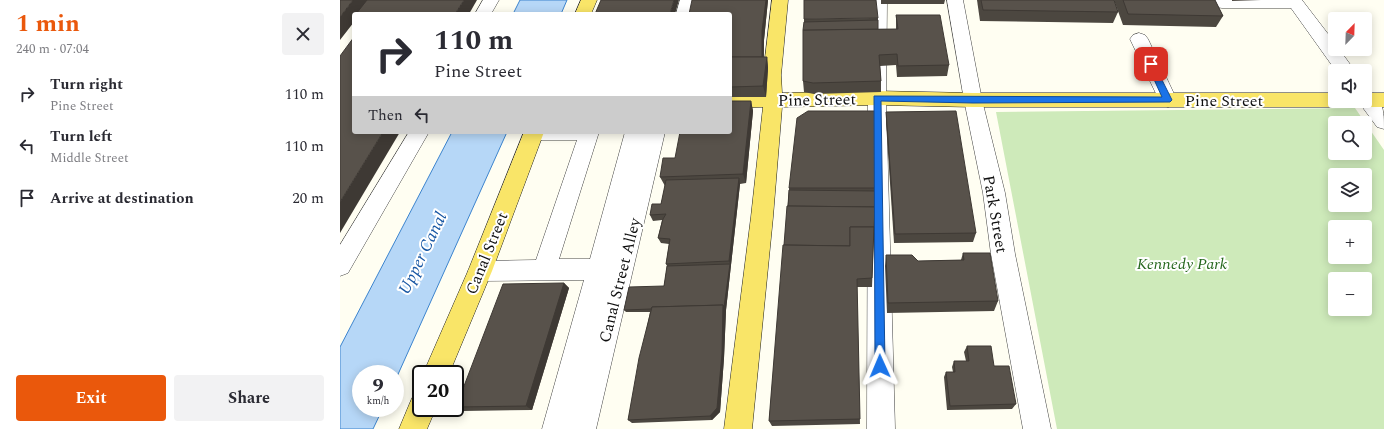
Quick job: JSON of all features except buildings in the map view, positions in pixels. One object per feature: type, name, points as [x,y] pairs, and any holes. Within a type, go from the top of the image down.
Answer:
[{"type":"main road","points":[[584,12],[589,0]]},
{"type":"main road","points":[[738,429],[762,217],[773,100],[772,75],[780,0]]},
{"type":"main road","name":"Pine Street","points":[[732,101],[877,98],[973,100],[1328,100]]},
{"type":"main road","name":"Canal Street","points":[[440,365],[480,271],[534,134]]},
{"type":"main road","points":[[413,429],[418,417]]},
{"type":"street","points":[[484,12],[491,0]]},
{"type":"street","points":[[685,12],[688,0]]},
{"type":"street","points":[[879,0],[877,98],[881,429]]},
{"type":"street","name":"Park Street","points":[[955,0],[973,100],[994,193],[1003,254],[1037,429]]},
{"type":"street","points":[[1220,0],[1222,3],[1295,1],[1341,64]]},
{"type":"street","points":[[1139,39],[1168,100]]},
{"type":"street","points":[[1372,102],[1384,122]]},
{"type":"street","points":[[340,266],[418,134]]},
{"type":"street","points":[[544,270],[589,134]]},
{"type":"street","points":[[556,429],[597,269],[634,134]]},
{"type":"street","name":"Canal Street Alley","points":[[582,429],[655,134]]},
{"type":"street","points":[[480,271],[597,269]]},
{"type":"green space","name":"Kennedy Park","points":[[1355,108],[1361,116],[1328,116],[1328,160],[1372,160],[1372,133],[1384,150],[1384,429],[1057,429],[996,112]]},
{"type":"water","points":[[520,0],[567,0],[562,12],[514,12]]},
{"type":"water","name":"Upper Canal","points":[[451,134],[506,134],[402,365],[352,365],[352,417],[379,417],[373,429],[340,429],[340,347]]},
{"type":"route","points":[[880,366],[877,98],[939,98],[973,100],[1168,100],[1151,64]]}]
